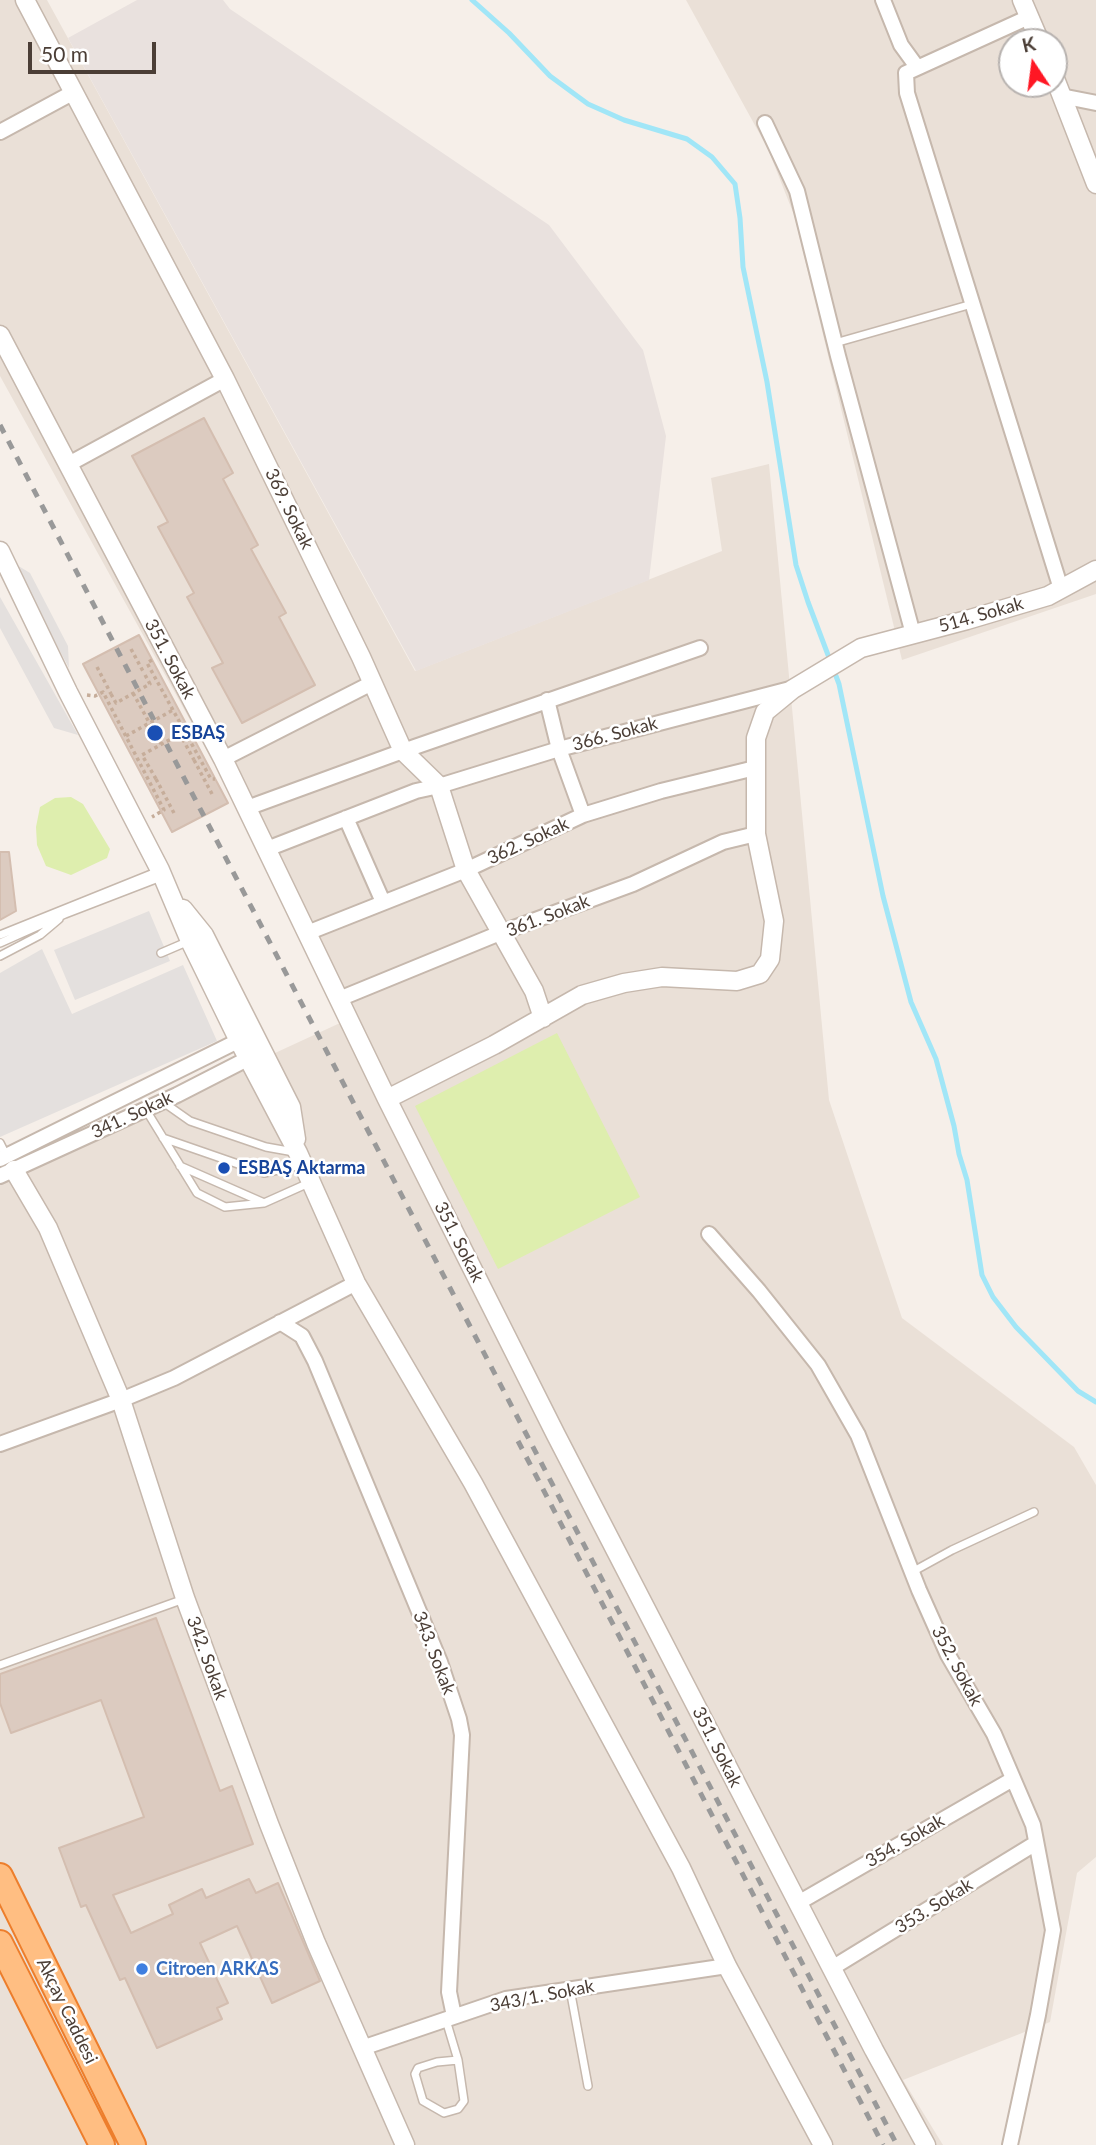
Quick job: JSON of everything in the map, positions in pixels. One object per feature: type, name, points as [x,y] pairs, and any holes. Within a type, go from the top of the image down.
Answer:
[{"type":"highway","name":"Akçay Caddesi","points":[[0,1876],[133,2145]]},
{"type":"highway","name":"Akçay Caddesi","points":[[0,1943],[102,2145]]},
{"type":"street","name":"369. Sokak","points":[[25,0],[225,379],[362,657],[403,751],[439,786],[466,870],[534,991],[543,1018]]},
{"type":"street","points":[[883,0],[901,45],[917,67]]},
{"type":"street","points":[[1034,28],[1026,8],[905,74],[907,93],[1060,589]]},
{"type":"street","points":[[0,132],[74,92]]},
{"type":"street","points":[[1068,97],[1096,103]]},
{"type":"street","points":[[1062,98],[1091,155],[1096,184]]},
{"type":"street","points":[[765,123],[797,191],[834,343],[913,634]]},
{"type":"street","name":"351. Sokak","points":[[0,335],[223,759],[387,1099],[556,1435],[926,2145]]},
{"type":"street","points":[[67,465],[225,379]]},
{"type":"street","points":[[0,551],[68,692],[164,879],[190,941],[256,1055],[356,1283],[474,1483],[681,1868],[727,1966],[823,2145]]},
{"type":"street","name":"514. Sokak","points":[[387,1099],[494,1045],[582,995],[624,983],[662,977],[737,981],[760,974],[770,959],[774,921],[756,834],[756,738],[765,712],[793,689],[862,648],[1048,596],[1096,570]]},
{"type":"street","points":[[247,808],[700,648]]},
{"type":"street","points":[[223,759],[372,683]]},
{"type":"street","name":"366. Sokak","points":[[267,849],[416,791],[559,749],[793,689]]},
{"type":"street","points":[[547,700],[559,749],[583,815]]},
{"type":"street","name":"362. Sokak","points":[[307,933],[466,870],[583,815],[661,790],[755,768]]},
{"type":"street","points":[[346,818],[383,902]]},
{"type":"street","name":"361. Sokak","points":[[339,999],[500,933],[633,884],[723,842],[756,834]]},
{"type":"street","points":[[164,879],[204,935],[246,1037]]},
{"type":"street","name":"341. Sokak","points":[[3,1162],[246,1037]]},
{"type":"street","name":"341. Sokak","points":[[3,1162],[162,1102],[256,1055]]},
{"type":"street","name":"342. Sokak","points":[[3,1162],[48,1228],[121,1400],[185,1598],[269,1824],[316,1943],[405,2145]]},
{"type":"street","name":"352. Sokak","points":[[709,1234],[818,1365],[858,1435],[948,1655],[994,1734],[1033,1825],[1053,1930],[1010,2145]]},
{"type":"street","points":[[0,1444],[174,1378],[356,1283]]},
{"type":"street","name":"343. Sokak","points":[[280,1322],[302,1336],[315,1361],[440,1662],[459,1719],[462,1735],[449,1992],[450,2018]]},
{"type":"street","name":"354. Sokak","points":[[798,1903],[1013,1779]]},
{"type":"street","name":"353. Sokak","points":[[832,1968],[1036,1843]]},
{"type":"street","name":"343/1. Sokak","points":[[362,2048],[506,1999],[727,1966]]},
{"type":"lane","points":[[834,343],[972,304]]},
{"type":"lane","points":[[0,934],[164,879]]},
{"type":"lane","points":[[0,943],[64,911]]},
{"type":"lane","points":[[0,956],[40,935],[64,911]]},
{"type":"lane","points":[[161,953],[190,941]]},
{"type":"lane","points":[[162,1102],[190,1121],[301,1159]]},
{"type":"lane","points":[[145,1109],[197,1194],[225,1207],[264,1203],[311,1181]]},
{"type":"lane","points":[[162,1138],[264,1173],[301,1159]]},
{"type":"lane","points":[[179,1166],[264,1203]]},
{"type":"lane","points":[[912,1572],[1034,1512]]},
{"type":"lane","points":[[0,1665],[185,1598]]},
{"type":"lane","points":[[570,1989],[588,2087]]},
{"type":"lane","points":[[450,2018],[458,2060],[464,2101],[458,2109],[444,2113],[422,2101],[415,2074],[418,2068],[458,2060]]},
{"type":"path","points":[[97,667],[116,702],[150,684],[131,649]]},
{"type":"path","points":[[147,663],[181,725],[212,794]]},
{"type":"path","points":[[103,692],[164,810],[137,827]]},
{"type":"path","points":[[133,693],[161,744]]},
{"type":"path","points":[[126,736],[173,710]]},
{"type":"path","points":[[174,815],[142,755],[180,734],[196,758]]},
{"type":"shaded area","points":[[0,0],[47,0],[415,671],[722,551],[711,478],[769,464],[829,1100],[902,1318],[1074,1447],[1096,1485],[1096,1857],[1077,1873],[1050,2022],[903,2080],[943,2145],[0,2145],[0,1180],[340,1023],[238,807],[0,376]]},
{"type":"shaded area","points":[[137,0],[223,0],[230,9],[549,225],[643,350],[666,436],[649,580],[416,671],[68,38]]},
{"type":"shaded area","points":[[686,0],[1096,0],[1096,594],[902,660],[794,215],[768,149]]},
{"type":"shaded area","points":[[12,562],[30,573],[68,646],[69,668]]},
{"type":"shaded area","points":[[0,597],[78,735],[54,728],[0,628]]},
{"type":"shaded area","points":[[149,911],[170,961],[75,1000],[54,950]]},
{"type":"shaded area","points":[[42,949],[72,1014],[183,965],[217,1041],[0,1137],[0,973]]},
{"type":"green space","points":[[71,797],[83,804],[110,849],[107,858],[71,875],[46,866],[37,845],[36,827],[40,807],[55,798]]},
{"type":"green space","points":[[557,1033],[640,1197],[498,1269],[415,1106]]},
{"type":"building","points":[[204,418],[233,473],[223,479],[258,545],[251,549],[286,613],[279,617],[315,685],[242,723],[212,668],[223,663],[187,597],[194,593],[158,527],[168,522],[132,456]]},
{"type":"building","points":[[139,635],[228,803],[172,832],[83,664]]},
{"type":"building","points":[[0,852],[9,852],[16,911],[0,920]]},
{"type":"building","points":[[156,1618],[220,1791],[232,1786],[253,1844],[113,1895],[131,1933],[173,1914],[169,1905],[202,1889],[206,1898],[249,1879],[256,1893],[278,1883],[320,1981],[272,2003],[237,1926],[200,1943],[228,2003],[217,2008],[222,2019],[157,2048],[125,1978],[120,1980],[86,1905],[81,1907],[59,1848],[144,1817],[101,1700],[11,1733],[0,1703],[0,1674]]},
{"type":"waterway","points":[[472,0],[509,33],[550,76],[588,104],[624,120],[687,139],[712,157],[735,184],[743,267],[767,382],[796,565],[839,684],[883,896],[911,1002],[936,1059],[954,1126],[967,1180],[982,1275],[993,1297],[1016,1327],[1078,1391],[1096,1402]]},
{"type":"railway","points":[[0,425],[897,2145]]},
{"type":"railway","points":[[518,1441],[883,2145]]},
{"type":"place","name":"ESBAŞ","points":[[155,733]]},
{"type":"place","name":"ESBAŞ Aktarma","points":[[224,1168]]},
{"type":"place","name":"Citroen ARKAS","points":[[142,1969]]}]
